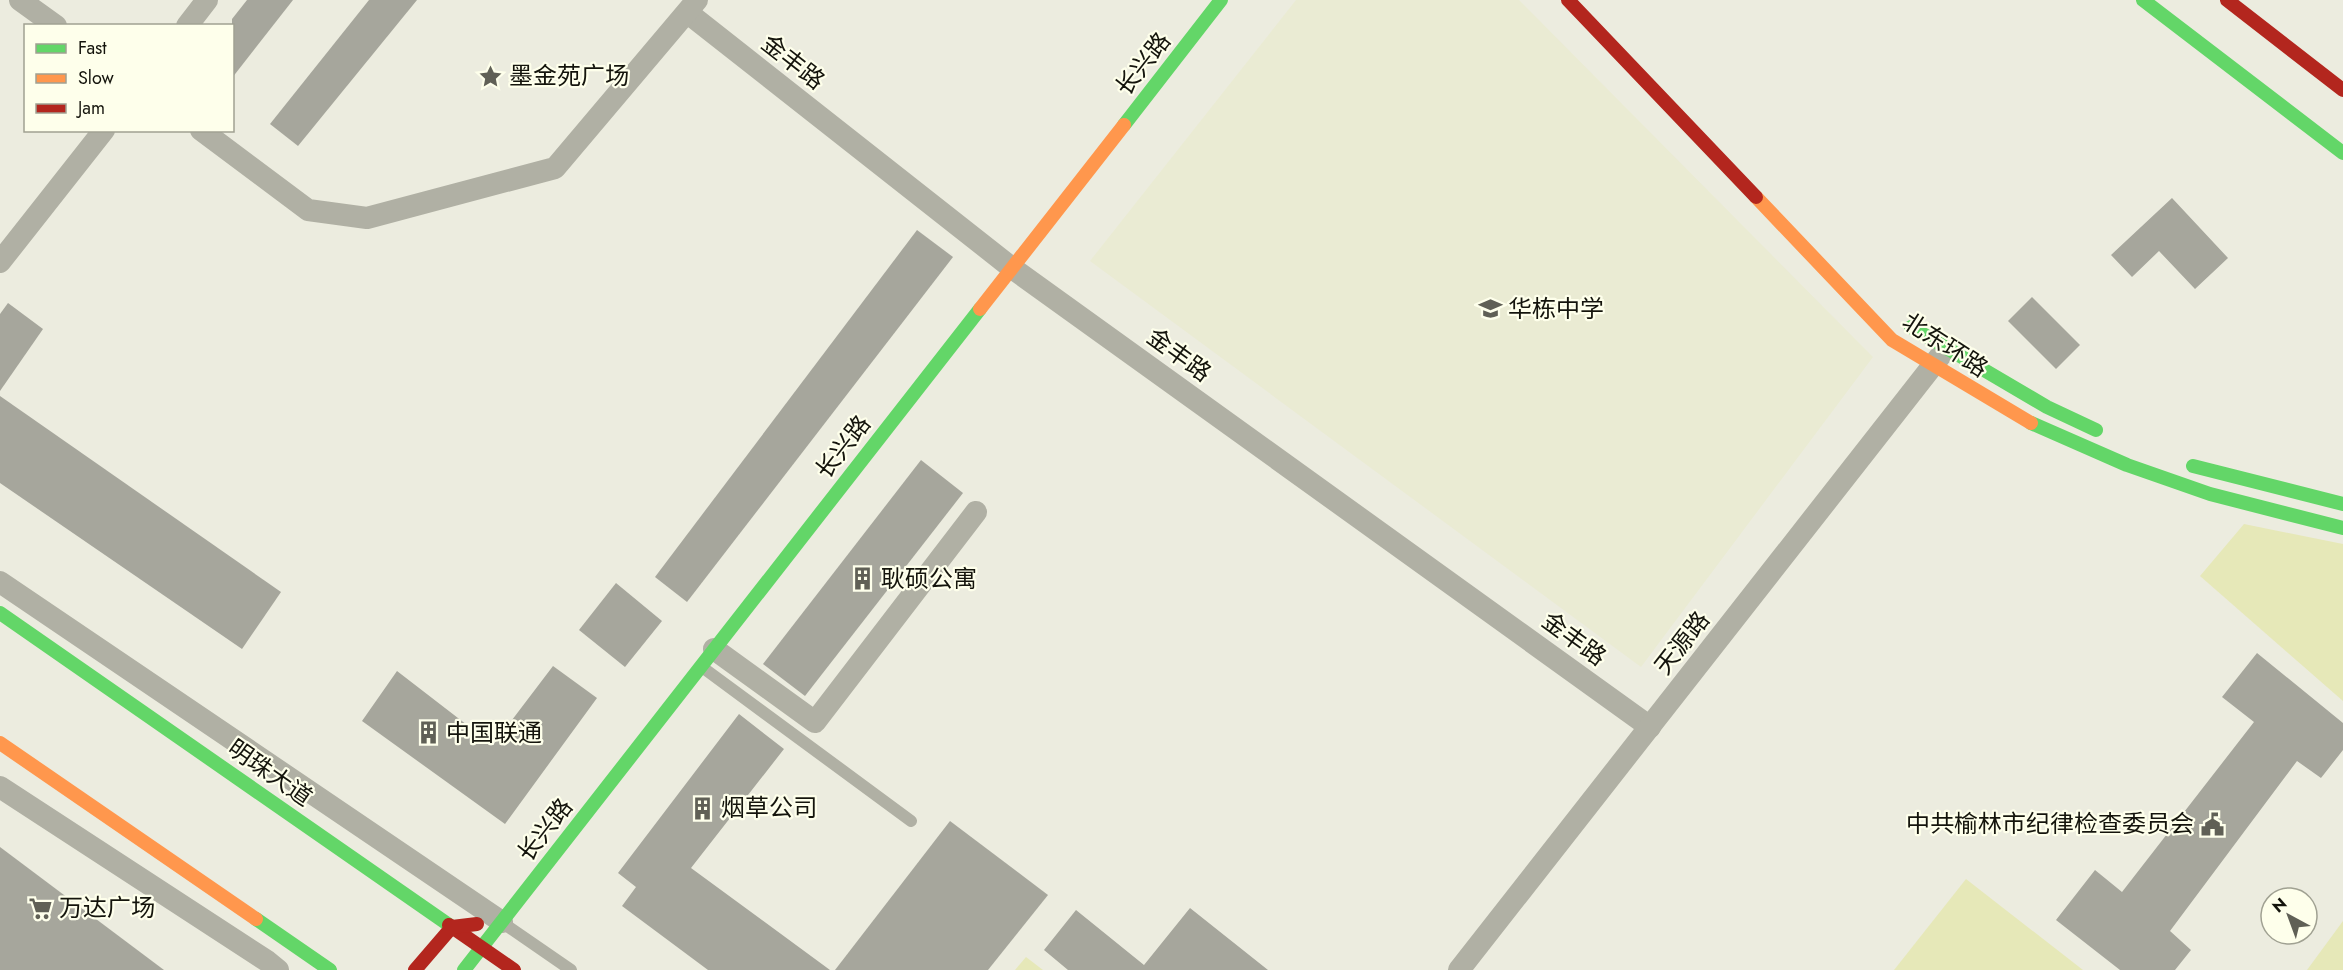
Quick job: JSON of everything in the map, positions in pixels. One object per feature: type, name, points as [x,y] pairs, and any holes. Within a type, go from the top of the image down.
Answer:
[{"type":"main road","name":"长兴路","points":[[464,970],[1221,0]]},
{"type":"main road","name":"北东环路","points":[[1568,0],[1892,340],[1940,357],[2108,436]]},
{"type":"main road","points":[[2143,0],[2343,153]]},
{"type":"main road","points":[[2227,0],[2343,90]]},
{"type":"main road","name":"北东环路","points":[[1897,315],[1940,357],[2041,429],[2127,465],[2210,494],[2343,528]]},
{"type":"main road","points":[[2181,463],[2343,504]]},
{"type":"main road","points":[[29,602],[30,634]]},
{"type":"main road","name":"明珠大道","points":[[0,613],[514,970]]},
{"type":"main road","points":[[0,743],[330,970]]},
{"type":"main road","points":[[415,970],[452,927],[501,922]]},
{"type":"street","points":[[20,0],[53,24]]},
{"type":"street","points":[[189,24],[207,0]]},
{"type":"street","points":[[204,132],[308,210],[367,218],[555,168],[692,7]]},
{"type":"street","name":"金丰路","points":[[692,7],[1012,268],[1650,727]]},
{"type":"street","points":[[0,262],[102,132]]},
{"type":"street","name":"天源路","points":[[1459,970],[1940,357]]},
{"type":"street","points":[[708,658],[811,710],[815,722],[976,512]]},
{"type":"street","points":[[0,582],[501,922]]},
{"type":"street","points":[[0,787],[278,970]]},
{"type":"lane","points":[[708,658],[911,820]]},
{"type":"lane","points":[[501,922],[571,970]]},
{"type":"shaded area","name":"华栋中学","points":[[1296,0],[1519,0],[1873,357],[1641,667],[1090,261]]},
{"type":"green space","points":[[2244,524],[2343,544],[2343,701],[2200,576]]},
{"type":"green space","points":[[1966,879],[2083,970],[1894,970]]},
{"type":"green space","points":[[2343,921],[2343,970],[2307,970]]},
{"type":"green space","points":[[1026,957],[1043,970],[1015,970]]},
{"type":"building","points":[[247,0],[293,0],[234,75],[234,24],[232,24],[232,19]]},
{"type":"building","points":[[369,0],[417,0],[298,146],[270,124]]},
{"type":"building","points":[[2172,198],[2228,258],[2195,289],[2159,251],[2132,277],[2111,255]]},
{"type":"building","points":[[917,230],[953,257],[687,602],[655,577]]},
{"type":"building","points":[[2032,297],[2080,345],[2056,369],[2008,321]]},
{"type":"building","points":[[8,303],[43,329],[0,391],[0,314]]},
{"type":"building","points":[[0,396],[281,592],[242,649],[0,483]]},
{"type":"building","name":"耿硕公寓","points":[[921,460],[963,493],[805,696],[763,664]]},
{"type":"building","points":[[616,583],[662,621],[625,667],[579,630]]},
{"type":"building","name":"中共榆林市纪律检查委员会","points":[[2257,653],[2343,723],[2343,750],[2321,778],[2297,761],[2170,931],[2191,950],[2175,970],[2120,970],[2056,920],[2095,870],[2122,892],[2254,722],[2222,697]]},
{"type":"building","name":"中国联通","points":[[553,666],[597,698],[505,824],[362,721],[397,671],[493,745]]},
{"type":"building","name":"烟草公司","points":[[739,714],[784,749],[691,868],[830,970],[708,970],[622,906],[636,887],[618,873]]},
{"type":"building","points":[[950,821],[1048,895],[988,970],[835,970]]},
{"type":"building","name":"万达广场","points":[[0,847],[164,970],[0,970]]},
{"type":"building","points":[[1190,908],[1268,970],[1068,970],[1044,950],[1076,910],[1144,965]]},
{"type":"traffic: fast","points":[[1124,125],[1221,0]]},
{"type":"traffic: fast","points":[[2143,0],[2343,153]]},
{"type":"traffic: fast","points":[[464,970],[980,309]]},
{"type":"traffic: fast","points":[[1911,327],[2047,407],[2096,430]]},
{"type":"traffic: fast","points":[[2031,423],[2127,465],[2210,494],[2343,528]]},
{"type":"traffic: fast","points":[[2193,466],[2343,504]]},
{"type":"traffic: fast","points":[[0,613],[449,925]]},
{"type":"traffic: fast","points":[[256,919],[330,970]]},
{"type":"traffic: slow","points":[[980,309],[1124,125]]},
{"type":"traffic: slow","points":[[1756,197],[1892,340],[2031,423]]},
{"type":"traffic: slow","points":[[0,743],[256,919]]},
{"type":"traffic: jam","points":[[1568,0],[1756,197]]},
{"type":"traffic: jam","points":[[2227,0],[2343,90]]},
{"type":"traffic: jam","points":[[415,970],[452,927],[477,924]]},
{"type":"traffic: jam","points":[[449,925],[514,970]]},
{"type":"place","name":"墨金苑广场","points":[[491,76]]},
{"type":"place","name":"华栋中学","points":[[1490,309]]},
{"type":"place","name":"耿硕公寓","points":[[863,579]]},
{"type":"place","name":"中国联通","points":[[428,733]]},
{"type":"place","name":"烟草公司","points":[[703,808]]},
{"type":"place","name":"中共榆林市纪律检查委员会","points":[[2212,824]]},
{"type":"place","name":"万达广场","points":[[41,908]]}]
